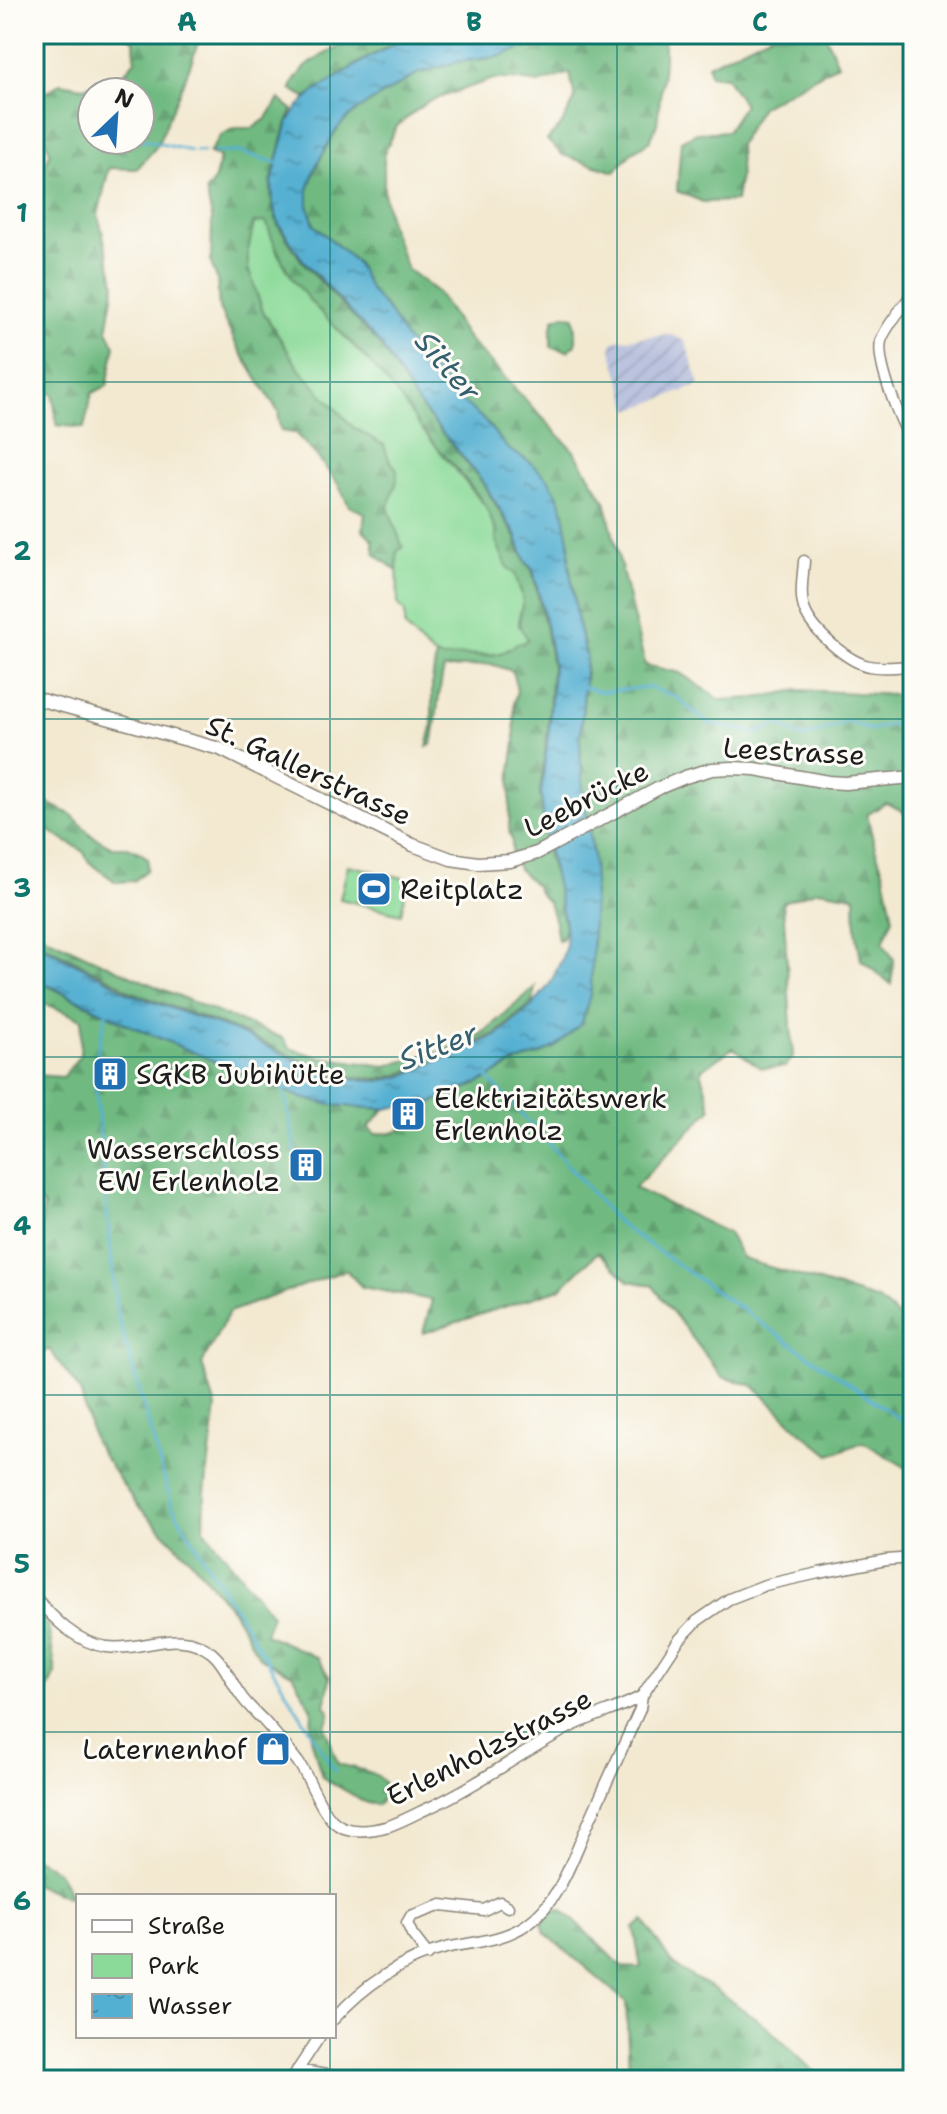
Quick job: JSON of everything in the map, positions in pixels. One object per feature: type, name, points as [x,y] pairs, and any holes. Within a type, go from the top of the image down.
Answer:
[{"type":"street","points":[[913,293],[883,336],[881,353],[901,421],[913,444]]},
{"type":"street","points":[[804,561],[802,589],[805,611],[832,644],[859,664],[873,667],[913,666]]},
{"type":"street","name":"St. Gallerstrasse","points":[[34,698],[220,749],[440,856],[478,863],[519,859]]},
{"type":"street","name":"Leestrasse","points":[[674,781],[698,773],[732,768],[845,783],[913,777]]},
{"type":"street","name":"Leebrücke","points":[[519,859],[557,844],[674,781]]},
{"type":"street","points":[[336,2017],[382,1977],[409,1962],[509,1934],[527,1924],[547,1905],[564,1877],[602,1794],[640,1709],[642,1696],[678,1641],[697,1621],[729,1599],[765,1585],[874,1562],[913,1558]]},
{"type":"street","name":"Erlenholzstrasse","points":[[34,1596],[74,1634],[106,1647],[129,1647],[181,1639],[196,1643],[213,1654],[239,1693],[274,1731],[307,1775],[330,1817],[340,1826],[354,1831],[391,1825],[442,1802],[570,1727],[642,1696]]},
{"type":"street","points":[[428,1955],[407,1923],[411,1916],[442,1905],[484,1910],[500,1902],[508,1907]]},
{"type":"street","points":[[319,2038],[294,2075],[355,2080]]},
{"type":"shaded area","points":[[669,334],[685,341],[700,385],[630,410],[611,350],[613,342]]},
{"type":"green space","points":[[125,34],[201,34],[156,147],[156,76],[122,76],[135,60],[134,40]]},
{"type":"green space","points":[[370,34],[410,34],[306,97],[291,90],[302,70],[312,62]]},
{"type":"green space","points":[[554,34],[664,34],[657,124],[650,141],[631,153],[615,172],[563,155],[547,140],[562,124],[575,99],[570,73],[539,83],[493,79],[427,102],[397,126],[384,153],[384,193],[390,224],[407,269],[437,292],[468,339],[574,451],[605,501],[645,665],[680,673],[721,700],[756,698],[799,690],[913,696],[913,821],[901,810],[886,803],[867,815],[893,918],[883,942],[894,960],[891,984],[861,960],[855,896],[818,890],[783,902],[793,1057],[785,1067],[761,1068],[733,1048],[701,1070],[711,1109],[634,1188],[728,1233],[743,1259],[878,1300],[913,1329],[913,1474],[863,1442],[830,1455],[754,1386],[722,1377],[652,1285],[629,1281],[598,1252],[560,1289],[423,1333],[432,1300],[362,1287],[346,1270],[229,1312],[202,1364],[216,1407],[205,1492],[204,1529],[272,1615],[265,1634],[318,1658],[330,1678],[325,1706],[329,1710],[329,1718],[325,1727],[338,1764],[367,1771],[385,1783],[388,1790],[378,1805],[367,1803],[322,1777],[311,1738],[312,1709],[292,1674],[260,1658],[232,1610],[190,1559],[136,1504],[94,1442],[80,1391],[49,1349],[34,1359],[34,1277],[44,1206],[34,1197],[34,1075],[63,1077],[80,1055],[82,1019],[34,999],[34,979],[131,1026],[302,1098],[332,1105],[385,1109],[368,1128],[375,1134],[396,1132],[419,1118],[417,1105],[453,1095],[514,1063],[555,1047],[593,944],[593,856],[580,745],[586,668],[569,564],[569,540],[530,462],[508,449],[405,338],[390,313],[371,291],[356,262],[314,225],[308,205],[308,190],[315,168],[333,135],[357,110],[419,73],[457,62],[497,57]]},
{"type":"green space","points":[[771,34],[825,34],[838,64],[761,107],[739,144],[740,173],[736,201],[703,202],[677,191],[681,141],[697,133],[727,131],[744,105],[726,77],[710,75],[708,65]]},
{"type":"green space","points":[[61,83],[76,86],[76,156],[148,156],[137,169],[109,168],[98,215],[115,284],[107,330],[115,346],[107,386],[92,393],[84,428],[57,425],[53,394],[34,390],[34,196],[50,152],[34,112],[34,100]]},
{"type":"green space","points":[[279,99],[293,110],[271,183],[272,205],[278,225],[301,260],[380,345],[416,401],[480,479],[532,570],[552,666],[540,793],[548,857],[565,927],[562,939],[558,940],[549,903],[518,869],[512,851],[509,831],[517,690],[512,671],[491,664],[444,669],[432,744],[427,747],[432,727],[432,682],[436,656],[499,654],[511,647],[522,633],[519,624],[521,592],[501,555],[488,510],[381,376],[302,292],[284,264],[266,222],[254,223],[248,267],[263,312],[300,370],[353,427],[384,445],[397,469],[397,481],[388,507],[403,548],[397,551],[397,571],[375,554],[373,540],[363,530],[365,513],[349,506],[338,484],[295,433],[281,431],[279,413],[237,346],[219,309],[217,279],[211,263],[212,218],[206,191],[215,179],[220,157],[209,153],[221,135],[235,128],[253,128],[267,118]]},
{"type":"green space","points":[[266,222],[277,252],[292,278],[374,367],[486,507],[496,541],[508,568],[515,574],[523,601],[519,626],[528,639],[523,643],[497,654],[441,658],[429,651],[405,627],[405,612],[398,604],[397,551],[403,548],[388,507],[397,481],[397,469],[384,445],[353,427],[300,370],[263,311],[248,268],[248,251],[254,223]]},
{"type":"green space","points":[[564,315],[574,317],[576,331],[576,344],[568,351],[551,347],[554,319]]},
{"type":"green space","points":[[34,796],[72,815],[92,836],[112,847],[128,847],[141,853],[148,859],[147,870],[134,881],[116,882],[89,862],[83,851],[45,827],[34,830]]},
{"type":"green space","name":"Reitplatz","points":[[348,865],[408,879],[401,914],[340,899]]},
{"type":"green space","points":[[34,931],[157,987],[283,1038],[289,1048],[318,1057],[386,1066],[443,1051],[484,1032],[535,987],[532,1003],[495,1034],[399,1075],[379,1079],[338,1076],[236,1030],[129,991],[34,940]]},
{"type":"green space","points":[[34,1610],[48,1626],[56,1672],[34,1715]]},
{"type":"green space","points":[[34,1857],[58,1872],[73,1899],[34,1884]]},
{"type":"green space","points":[[552,1909],[562,1909],[622,1967],[641,1968],[634,1928],[644,1921],[669,1959],[682,1971],[716,1990],[767,2027],[823,2080],[626,2080],[629,2071],[626,2002],[545,1933],[542,1923]]},
{"type":"water","points":[[412,34],[554,34],[497,57],[457,62],[419,73],[357,110],[333,135],[315,168],[308,190],[308,205],[314,225],[356,262],[371,291],[390,313],[405,338],[508,449],[530,462],[548,479],[558,496],[569,540],[569,564],[586,656],[580,745],[594,886],[591,991],[582,1023],[555,1047],[512,1064],[485,1080],[428,1104],[385,1109],[332,1105],[302,1098],[131,1026],[34,978],[34,942],[128,993],[235,1031],[318,1071],[338,1078],[379,1081],[400,1077],[496,1036],[533,1005],[550,984],[561,961],[566,945],[565,924],[545,834],[541,793],[553,666],[533,569],[526,562],[516,535],[481,479],[416,401],[381,345],[302,259],[279,224],[273,205],[272,183],[277,161],[288,122],[299,106],[314,92]]},
{"type":"waterway","points":[[156,143],[191,151]]},
{"type":"waterway","points":[[196,151],[203,152]]},
{"type":"waterway","points":[[214,152],[240,152],[281,164]]},
{"type":"waterway","points":[[582,687],[603,692],[649,687],[676,697],[709,724],[757,733],[778,724],[802,738],[849,721],[870,730],[913,718]]},
{"type":"waterway","points":[[94,1065],[107,1011]]},
{"type":"waterway","points":[[94,1070],[116,1309],[172,1506],[335,1771]]},
{"type":"waterway","points":[[486,1076],[533,1126]]},
{"type":"waterway","points":[[284,1090],[297,1160]]},
{"type":"waterway","points":[[416,1116],[427,1104]]},
{"type":"waterway","points":[[538,1131],[619,1224],[913,1428]]},
{"type":"place","name":"Reitplatz","points":[[374,889]]},
{"type":"place","name":"SGKB Jubihütte","points":[[110,1074]]},
{"type":"place","name":"Elektrizitätswerk Erlenholz","points":[[408,1114]]},
{"type":"place","name":"Wasserschloss EW Erlenholz","points":[[306,1165]]},
{"type":"place","name":"Laternenhof","points":[[273,1749]]},
{"type":"water label","name":"Sitter","points":[[448,366]]},
{"type":"water label","name":"Sitter","points":[[438,1046]]}]
